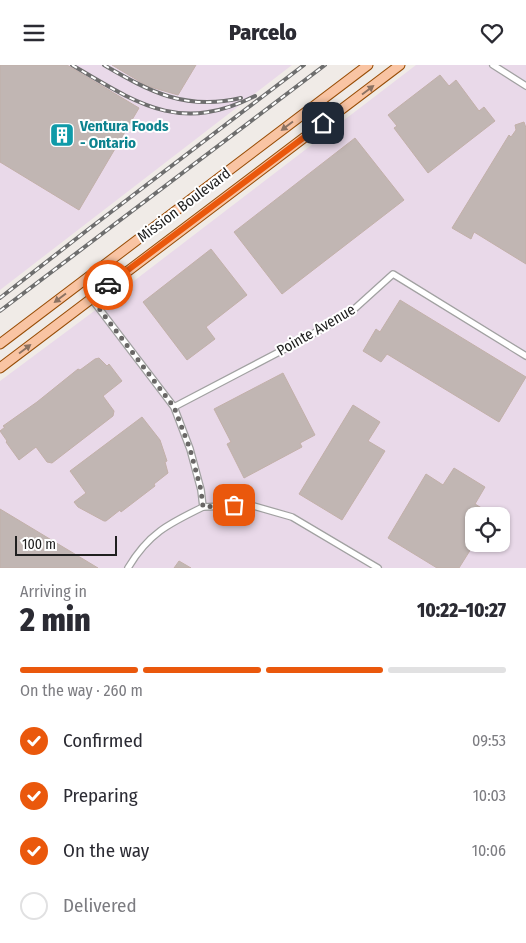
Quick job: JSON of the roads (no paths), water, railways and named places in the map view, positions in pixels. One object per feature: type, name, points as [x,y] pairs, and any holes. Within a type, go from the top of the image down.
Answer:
[{"type":"main road","name":"Mission Boulevard","points":[[0,344],[368,65]]},
{"type":"main road","name":"Mission Boulevard","points":[[0,368],[400,65]]},
{"type":"street","points":[[493,65],[526,86]]},
{"type":"street","name":"Pointe Avenue","points":[[174,407],[351,312],[393,274],[526,356]]},
{"type":"street","points":[[91,298],[174,407],[190,449],[201,490],[203,507]]},
{"type":"street","points":[[128,568],[148,540],[168,524],[203,507],[250,505],[292,517],[378,568]]},
{"type":"railway","points":[[72,65],[139,102],[160,109],[182,113],[204,113],[228,107],[255,96]]},
{"type":"railway","points":[[104,65],[153,91],[169,97],[203,102],[241,98]]},
{"type":"railway","points":[[0,298],[304,65]]},
{"type":"railway","points":[[0,311],[325,65]]},
{"type":"place","name":"Ventura Foods - Ontario","points":[[62,135]]}]
